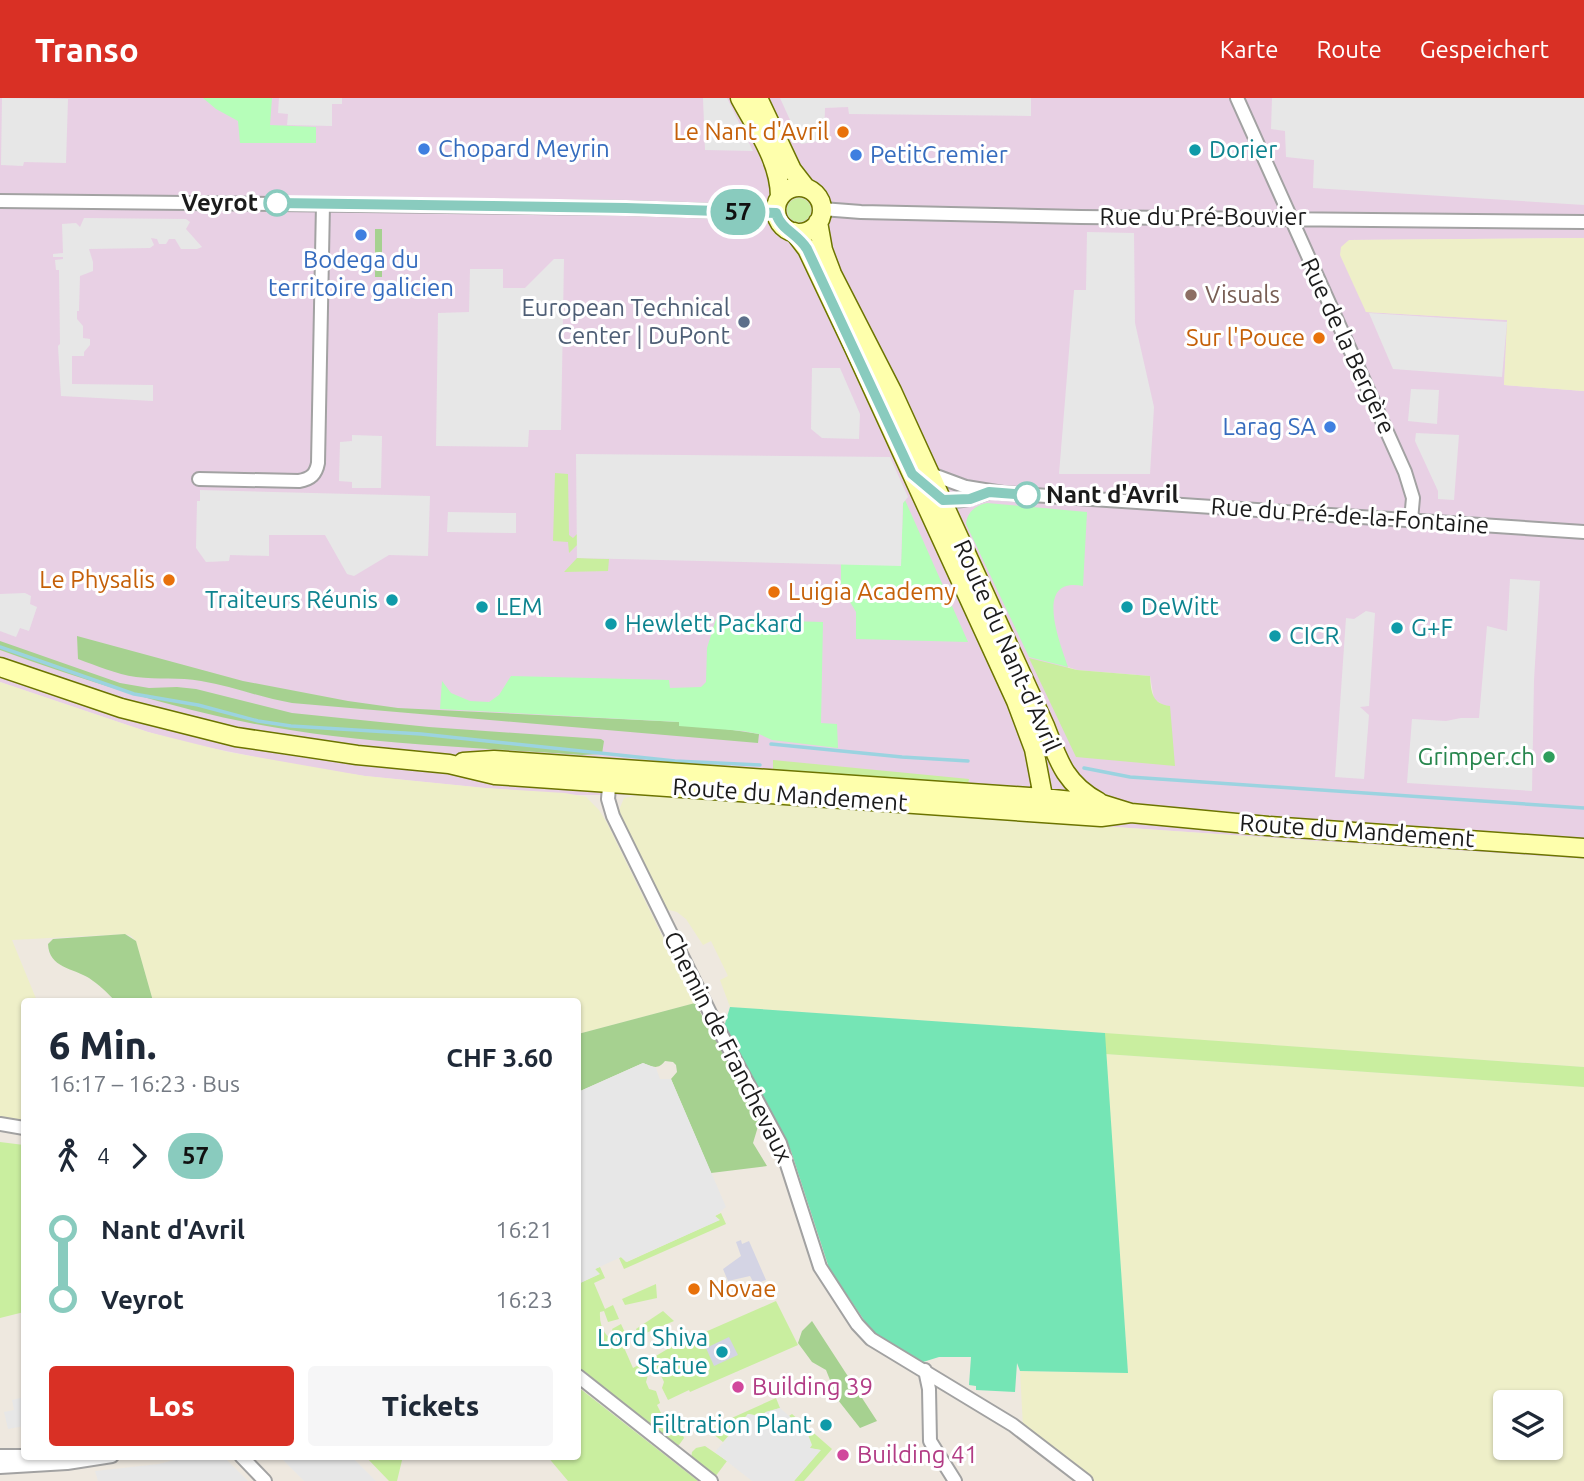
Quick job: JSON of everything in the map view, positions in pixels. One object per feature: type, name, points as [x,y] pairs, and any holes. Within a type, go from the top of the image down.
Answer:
[{"type":"main road","points":[[740,98],[778,177],[778,205],[782,225],[794,232],[805,232],[820,215],[818,198],[792,170],[758,98]]},
{"type":"main road","points":[[778,205],[790,189],[806,188]]},
{"type":"main road","name":"Route du Nant-d'Avril","points":[[820,215],[823,250],[832,274],[875,356],[943,500],[1045,726],[1059,764],[1079,789],[1102,804]]},
{"type":"main road","name":"Route du Nant-d'Avril","points":[[794,232],[807,249],[1020,711],[1050,804]]},
{"type":"main road","name":"Route du Mandement","points":[[0,667],[121,708],[236,737],[357,755],[449,764],[495,775],[612,775],[1006,796],[1101,817],[1131,813]]},
{"type":"main road","name":"Route du Nant-d'Avril","points":[[1050,804],[1059,764]]},
{"type":"main road","name":"Route du Nant-d'Avril","points":[[1006,796],[1033,778],[1037,770]]},
{"type":"main road","name":"Route du Mandement","points":[[612,775],[1050,804],[1102,804],[1131,813],[1268,826],[1584,848]]},
{"type":"street","name":"Rue de la Bergère","points":[[1237,98],[1405,472],[1413,498],[1411,520]]},
{"type":"street","points":[[0,201],[626,208],[778,205]]},
{"type":"street","points":[[199,479],[299,481],[310,478],[316,471],[319,449],[323,204]]},
{"type":"street","name":"Rue du Pré-Bouvier","points":[[820,215],[861,212],[1584,222]]},
{"type":"street","points":[[912,474],[943,500]]},
{"type":"street","name":"Rue du Pré-de-la-Fontaine","points":[[930,474],[989,492],[1584,532]]},
{"type":"street","name":"Rue du Pré-de-la-Fontaine","points":[[943,500],[970,499],[989,492]]},
{"type":"street","name":"Chemin de Franchevaux","points":[[612,775],[608,799],[613,816],[713,1019],[780,1143],[817,1259],[826,1278],[864,1332],[1013,1425],[1086,1481]]},
{"type":"street","points":[[0,1124],[21,1128]]},
{"type":"street","points":[[925,1370],[929,1389],[930,1441],[955,1481]]},
{"type":"street","points":[[581,1378],[711,1481]]},
{"type":"street","points":[[0,1456],[21,1456]]},
{"type":"street","points":[[0,1466],[80,1460]]},
{"type":"street","points":[[245,1460],[265,1481]]},
{"type":"shaded area","points":[[0,98],[1584,98],[1584,238],[1349,240],[1366,312],[1508,320],[1504,385],[1584,391],[1584,859],[643,795],[577,795],[365,776],[186,743],[0,682]],"holes":[[[1068,667],[1150,676],[1154,699],[1163,705],[1076,757]]]},
{"type":"shaded area","points":[[2,98],[68,99],[66,163],[24,162],[23,166],[1,165]]},
{"type":"shaded area","points":[[279,98],[342,98],[342,104],[332,104],[332,126],[287,125],[288,114],[278,113]]},
{"type":"shaded area","points":[[703,98],[727,98],[753,151],[705,150]]},
{"type":"shaded area","points":[[780,98],[1031,98],[1031,116],[849,114],[848,107],[825,108],[824,140],[801,144]]},
{"type":"shaded area","points":[[1272,98],[1584,98],[1584,205],[1313,188],[1314,160],[1286,157],[1285,131],[1271,129]]},
{"type":"shaded area","points":[[84,218],[186,219],[190,222],[186,229],[202,247],[181,249],[175,239],[159,244],[157,239],[151,238],[154,245],[150,248],[89,249],[93,271],[80,276],[77,319],[83,326],[83,338],[90,339],[90,345],[84,356],[72,356],[72,384],[153,385],[153,401],[61,396],[58,346],[59,270],[56,270],[55,260],[63,257],[53,257],[53,254],[63,253],[62,224],[76,223],[80,227]]},
{"type":"shaded area","points":[[1087,232],[1134,233],[1135,323],[1154,407],[1150,474],[1059,474],[1074,290],[1086,290]]},
{"type":"shaded area","points":[[554,259],[564,259],[561,430],[529,430],[528,447],[436,446],[438,313],[469,312],[470,269],[503,269],[503,288],[525,288]]},
{"type":"shaded area","points":[[1369,313],[1507,322],[1502,377],[1393,369]]},
{"type":"shaded area","points":[[812,368],[840,368],[860,414],[859,439],[822,438],[811,429]]},
{"type":"shaded area","points":[[1411,389],[1439,390],[1437,424],[1408,421]]},
{"type":"shaded area","points":[[1416,433],[1459,435],[1454,500],[1438,499],[1438,491],[1415,441]]},
{"type":"shaded area","points":[[352,435],[382,436],[381,488],[352,488],[352,482],[339,481],[340,442],[352,441]]},
{"type":"shaded area","points":[[576,454],[890,457],[908,497],[903,503],[901,566],[577,558]]},
{"type":"shaded area","points":[[200,490],[430,496],[428,556],[389,555],[354,576],[347,574],[325,535],[269,535],[269,556],[230,555],[229,561],[206,562],[196,548],[197,501],[200,501]]},
{"type":"shaded area","points":[[448,512],[516,513],[516,533],[447,532]]},
{"type":"shaded area","points":[[1510,579],[1540,581],[1534,680],[1532,791],[1407,783],[1412,719],[1446,721],[1479,718],[1487,626],[1507,631]]},
{"type":"shaded area","points":[[25,593],[31,596],[30,604],[37,607],[29,631],[20,628],[16,637],[0,631],[0,594]]},
{"type":"shaded area","points":[[1366,611],[1375,613],[1369,706],[1360,707],[1369,715],[1364,779],[1335,777],[1346,618],[1354,619]]},
{"type":"shaded area","points":[[643,1063],[656,1068],[660,1079],[671,1079],[726,1207],[715,1216],[720,1220],[626,1262],[621,1257],[595,1269],[600,1274],[581,1283],[581,1091]]},
{"type":"shaded area","points":[[741,1240],[742,1244],[749,1241],[766,1280],[760,1282],[761,1287],[757,1289],[750,1276],[728,1281],[723,1269],[741,1256],[736,1242]]},
{"type":"shaded area","points":[[729,1337],[738,1355],[714,1366],[706,1348]]},
{"type":"shaded area","points":[[21,1398],[21,1427],[8,1429],[4,1412],[14,1410],[12,1400]]},
{"type":"shaded area","points":[[780,1408],[807,1432],[812,1445],[810,1448],[821,1450],[794,1481],[752,1481],[715,1452],[748,1414],[760,1416]]},
{"type":"shaded area","points":[[174,1460],[227,1460],[248,1481],[98,1481],[95,1471]]},
{"type":"shaded area","points":[[283,1460],[355,1460],[376,1481],[304,1481]]},
{"type":"green space","points":[[203,98],[272,98],[270,125],[316,127],[316,143],[240,143],[238,121]]},
{"type":"green space","points":[[799,198],[810,205],[811,210],[804,221],[799,222],[788,215],[787,210],[794,199]]},
{"type":"green space","points":[[375,229],[382,229],[382,277],[375,277]]},
{"type":"green space","points":[[1584,238],[1584,391],[1504,385],[1507,320],[1366,312],[1340,255],[1341,247],[1349,240]]},
{"type":"green space","points":[[555,473],[568,474],[569,535],[573,538],[579,532],[579,543],[569,553],[568,542],[553,541]]},
{"type":"green space","points":[[905,500],[968,642],[856,639],[856,612],[841,587],[841,564],[901,565]]},
{"type":"green space","points":[[987,503],[1087,512],[1083,586],[1067,586],[1058,591],[1054,601],[1056,629],[1068,667],[1029,657],[966,524],[973,510]]},
{"type":"green space","points":[[577,558],[609,559],[608,571],[564,572]]},
{"type":"green space","points":[[716,619],[823,622],[821,723],[837,724],[838,748],[772,740],[743,731],[679,726],[679,722],[440,709],[442,681],[451,693],[470,701],[489,702],[499,695],[511,676],[669,680],[670,688],[701,687],[706,682],[707,648]]},
{"type":"green space","points":[[77,636],[243,681],[348,701],[398,708],[680,722],[759,734],[758,743],[292,703],[201,681],[144,678],[114,672],[78,659]]},
{"type":"green space","points":[[0,641],[120,683],[149,688],[196,689],[292,713],[429,727],[601,739],[604,741],[602,754],[582,755],[395,742],[248,723],[164,703],[81,678],[0,650]]},
{"type":"green space","points":[[1029,658],[1077,670],[1150,676],[1156,700],[1170,706],[1175,766],[1076,757]]},
{"type":"green space","points":[[0,682],[148,732],[228,752],[365,776],[586,797],[607,823],[695,1003],[581,1033],[581,998],[152,998],[136,941],[131,936],[125,934],[12,940],[36,998],[21,998],[21,1123],[0,1120]]},
{"type":"green space","points":[[773,760],[969,779],[968,784],[773,771]]},
{"type":"green space","points":[[643,795],[1584,859],[1584,1067],[730,1007],[720,980],[728,976],[711,941],[703,945],[686,919],[677,912],[665,909],[621,817],[619,810],[624,798]]},
{"type":"green space","points":[[125,934],[136,941],[152,998],[112,998],[89,978],[57,963],[49,952],[48,944],[53,939]]},
{"type":"green space","points":[[695,1003],[760,1120],[753,1143],[767,1166],[711,1173],[671,1079],[677,1072],[673,1062],[665,1061],[655,1067],[643,1063],[581,1091],[581,1033]]},
{"type":"green space","points":[[730,1007],[1105,1033],[1128,1373],[1020,1371],[1017,1363],[1015,1392],[976,1390],[976,1386],[969,1385],[971,1357],[939,1357],[923,1362],[872,1332],[829,1268],[791,1151],[724,1027]]},
{"type":"green space","points":[[1105,1033],[1584,1067],[1584,1087],[1105,1054]]},
{"type":"green space","points":[[1105,1054],[1584,1087],[1584,1481],[1094,1481],[1023,1427],[1020,1371],[1128,1373]]},
{"type":"green space","points":[[0,1142],[21,1145],[21,1313],[0,1318]]},
{"type":"green space","points":[[721,1213],[726,1224],[624,1269],[619,1258],[627,1262],[719,1220],[715,1216]]},
{"type":"green space","points":[[600,1267],[605,1278],[594,1283],[605,1309],[613,1305],[619,1319],[608,1322],[604,1311],[600,1312],[602,1327],[607,1336],[619,1346],[612,1329],[621,1324],[628,1339],[622,1343],[633,1368],[642,1363],[648,1375],[646,1382],[649,1389],[656,1391],[660,1403],[657,1405],[672,1435],[681,1431],[684,1438],[679,1445],[675,1446],[581,1372],[581,1283],[599,1274],[595,1269]]},
{"type":"green space","points":[[656,1284],[657,1298],[625,1305],[622,1299]]},
{"type":"green space","points":[[776,1301],[798,1345],[668,1400],[662,1388],[663,1379],[649,1360],[671,1347]]},
{"type":"green space","points":[[663,1311],[674,1321],[639,1336],[636,1329]]},
{"type":"green space","points":[[812,1321],[877,1421],[860,1428],[838,1400],[826,1370],[812,1362],[798,1343],[802,1331]]},
{"type":"green space","points":[[581,1389],[698,1481],[568,1481],[550,1460],[581,1460]]},
{"type":"green space","points":[[776,1398],[780,1408],[760,1416],[748,1414],[723,1442],[712,1433],[716,1425]]},
{"type":"green space","points":[[792,1414],[832,1449],[804,1481],[794,1481],[820,1450],[809,1448],[807,1432],[789,1416]]},
{"type":"green space","points":[[705,1446],[727,1461],[715,1477],[691,1459],[696,1448]]},
{"type":"green space","points":[[369,1460],[402,1460],[397,1481],[389,1481]]},
{"type":"waterway","points":[[0,647],[134,694],[198,705],[258,721],[291,726],[421,734],[675,761],[760,765]]},
{"type":"waterway","points":[[771,744],[968,761]]},
{"type":"waterway","points":[[1084,768],[1130,777],[1584,808]]},
{"type":"bus line","name":"57","points":[[277,203],[776,213],[782,225],[794,232],[807,249],[912,474],[943,500],[970,499],[989,492],[1027,495]]},
{"type":"place","name":"Le Nant d'Avril","points":[[843,132]]},
{"type":"place","name":"Chopard Meyrin","points":[[424,149]]},
{"type":"place","name":"Dorier","points":[[1195,150]]},
{"type":"place","name":"PetitCremier","points":[[856,155]]},
{"type":"place","name":"Veyrot","points":[[277,203]]},
{"type":"place","name":"Bodega du territoire galicien","points":[[361,235]]},
{"type":"place","name":"Visuals","points":[[1191,295]]},
{"type":"place","name":"European Technical Center | DuPont","points":[[744,322]]},
{"type":"place","name":"Sur l'Pouce","points":[[1319,338]]},
{"type":"place","name":"Larag SA","points":[[1330,427]]},
{"type":"place","name":"Nant d'Avril","points":[[1027,495]]},
{"type":"place","name":"Le Physalis","points":[[169,580]]},
{"type":"place","name":"Luigia Academy","points":[[774,592]]},
{"type":"place","name":"Traiteurs Réunis","points":[[392,600]]},
{"type":"place","name":"LEM","points":[[482,607]]},
{"type":"place","name":"DeWitt","points":[[1127,607]]},
{"type":"place","name":"Hewlett Packard","points":[[611,624]]},
{"type":"place","name":"G+F","points":[[1397,628]]},
{"type":"place","name":"CICR","points":[[1275,636]]},
{"type":"place","name":"Grimper.ch","points":[[1549,757]]},
{"type":"place","name":"Novae","points":[[694,1289]]},
{"type":"place","name":"Lord Shiva Statue","points":[[722,1352]]},
{"type":"place","name":"Building 39","points":[[738,1387]]},
{"type":"place","name":"Filtration Plant","points":[[826,1425]]},
{"type":"place","name":"Building 41","points":[[843,1455]]}]
